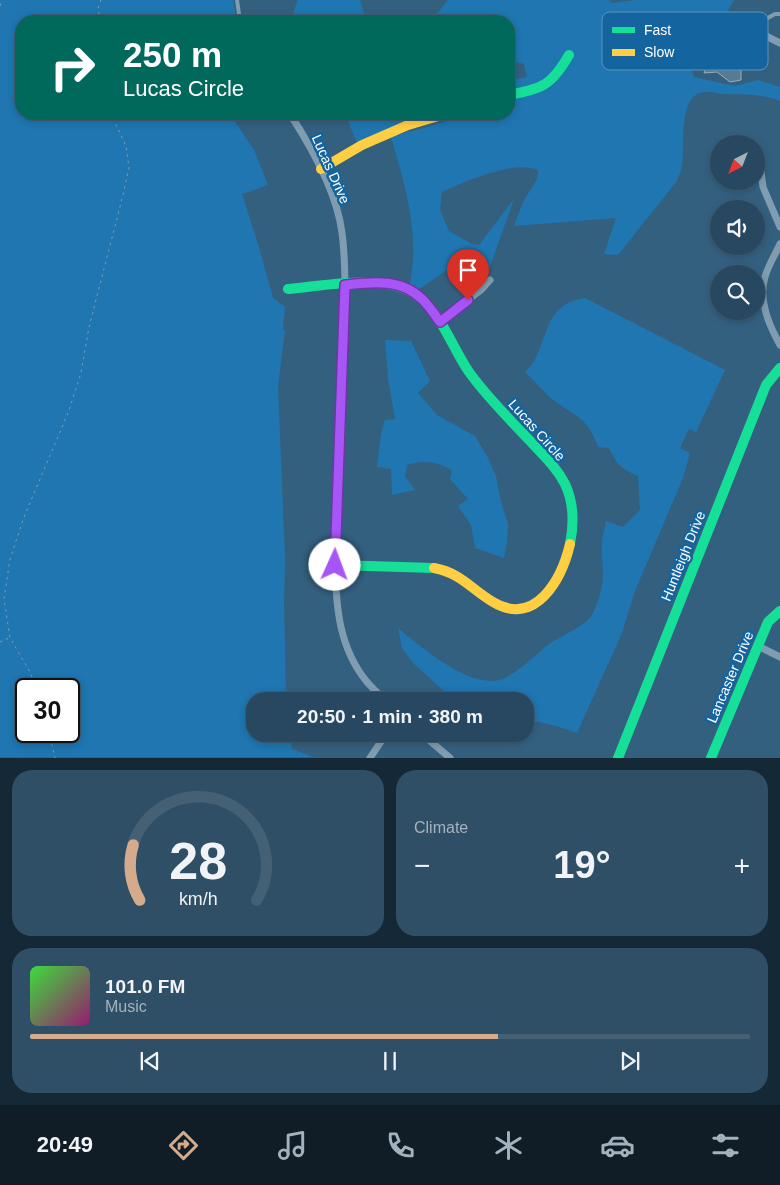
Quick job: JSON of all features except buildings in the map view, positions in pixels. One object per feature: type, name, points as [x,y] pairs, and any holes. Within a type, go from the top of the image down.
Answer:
[{"type":"street","points":[[768,38],[780,43]]},
{"type":"street","points":[[515,94],[539,89],[548,84],[559,74],[569,55]]},
{"type":"street","name":"Lucas Drive","points":[[294,120],[321,169],[335,204],[342,232],[345,285],[335,565],[336,603],[345,644],[367,682],[377,692]]},
{"type":"street","points":[[321,169],[362,145],[424,120]]},
{"type":"street","points":[[764,190],[780,228]]},
{"type":"street","points":[[780,244],[764,277],[763,302],[771,328],[780,344]]},
{"type":"street","points":[[440,322],[482,289],[490,280]]},
{"type":"street","name":"Lucas Circle","points":[[288,289],[373,282],[405,287],[423,300],[440,322],[469,371],[492,400],[552,465],[566,487],[573,518],[568,556],[555,584],[537,603],[515,609],[500,606],[450,572],[435,568],[335,565]]},
{"type":"street","name":"Huntleigh Drive","points":[[618,758],[766,385],[780,368]]},
{"type":"street","name":"Lancaster Drive","points":[[711,758],[768,622],[780,611]]},
{"type":"street","points":[[758,646],[780,656]]},
{"type":"street","points":[[370,758],[381,742]]},
{"type":"street","points":[[431,742],[450,758]]},
{"type":"lane","points":[[237,0],[239,15]]},
{"type":"lane","points":[[768,18],[775,14],[780,14]]},
{"type":"path","points":[[0,6],[2,0]]},
{"type":"path","points":[[99,15],[98,8],[101,0]]},
{"type":"path","points":[[32,678],[10,638],[4,599],[10,559],[24,517],[68,413],[81,373],[89,327],[129,168],[126,146],[115,120]]},
{"type":"path","points":[[0,642],[10,638]]},
{"type":"path","points":[[52,743],[55,758]]},
{"type":"shaded area","points":[[0,0],[233,0],[236,15],[15,15],[15,120],[234,120],[254,150],[268,185],[242,194],[273,298],[285,307],[283,329],[285,330],[278,387],[285,558],[286,692],[246,692],[246,742],[291,742],[292,749],[313,757],[0,757]]},
{"type":"shaded area","points":[[298,0],[360,0],[364,15],[292,15]]},
{"type":"shaded area","points":[[448,0],[609,0],[612,3],[636,0],[734,0],[728,12],[602,12],[602,70],[691,70],[694,77],[735,86],[758,80],[780,87],[780,101],[759,96],[709,92],[695,96],[689,103],[686,114],[683,163],[680,174],[676,182],[618,255],[604,254],[616,218],[514,226],[523,202],[537,179],[538,170],[516,168],[503,170],[476,178],[442,192],[440,210],[449,231],[472,244],[479,245],[514,199],[486,278],[476,290],[464,297],[447,270],[419,289],[410,284],[413,247],[410,210],[391,137],[444,122],[444,120],[515,120],[515,79],[527,77],[524,64],[515,62],[515,15],[436,15]]},
{"type":"shaded area","points":[[348,120],[420,120],[358,145]]},
{"type":"shaded area","points":[[585,298],[725,370],[696,432],[689,429],[680,448],[690,453],[683,478],[635,591],[622,633],[577,733],[534,721],[534,692],[445,692],[413,663],[402,648],[398,628],[434,657],[450,666],[480,680],[494,681],[507,677],[518,670],[549,644],[574,630],[591,617],[602,584],[602,541],[606,521],[623,527],[640,510],[638,476],[620,466],[609,448],[598,447],[586,424],[552,399],[525,372],[534,361],[556,312],[573,301]]},
{"type":"shaded area","points":[[385,340],[411,341],[430,381],[418,393],[437,415],[475,436],[487,456],[496,476],[508,524],[504,558],[475,548],[471,525],[458,506],[468,499],[450,479],[452,471],[442,465],[431,462],[419,462],[407,465],[405,476],[415,490],[392,495],[391,469],[377,467],[381,434],[385,420],[395,419],[388,378]]},
{"type":"traffic: fast","points":[[515,94],[545,84],[557,73],[569,55]]},
{"type":"traffic: fast","points":[[288,289],[348,283],[379,283],[405,289],[417,295],[427,304],[442,325],[469,372],[499,408],[550,462],[562,478],[572,506],[573,521],[570,544]]},
{"type":"traffic: fast","points":[[618,758],[766,385],[780,368]]},
{"type":"traffic: fast","points":[[335,565],[434,568]]},
{"type":"traffic: fast","points":[[711,758],[768,622],[780,611]]},
{"type":"traffic: slow","points":[[321,169],[362,145],[408,125],[425,120]]},
{"type":"traffic: slow","points":[[434,568],[459,578],[493,602],[508,608],[522,609],[534,604],[545,595],[561,571],[570,544]]},
{"type":"route","points":[[335,565],[345,285],[386,282],[405,287],[423,300],[440,322],[468,300]]}]
